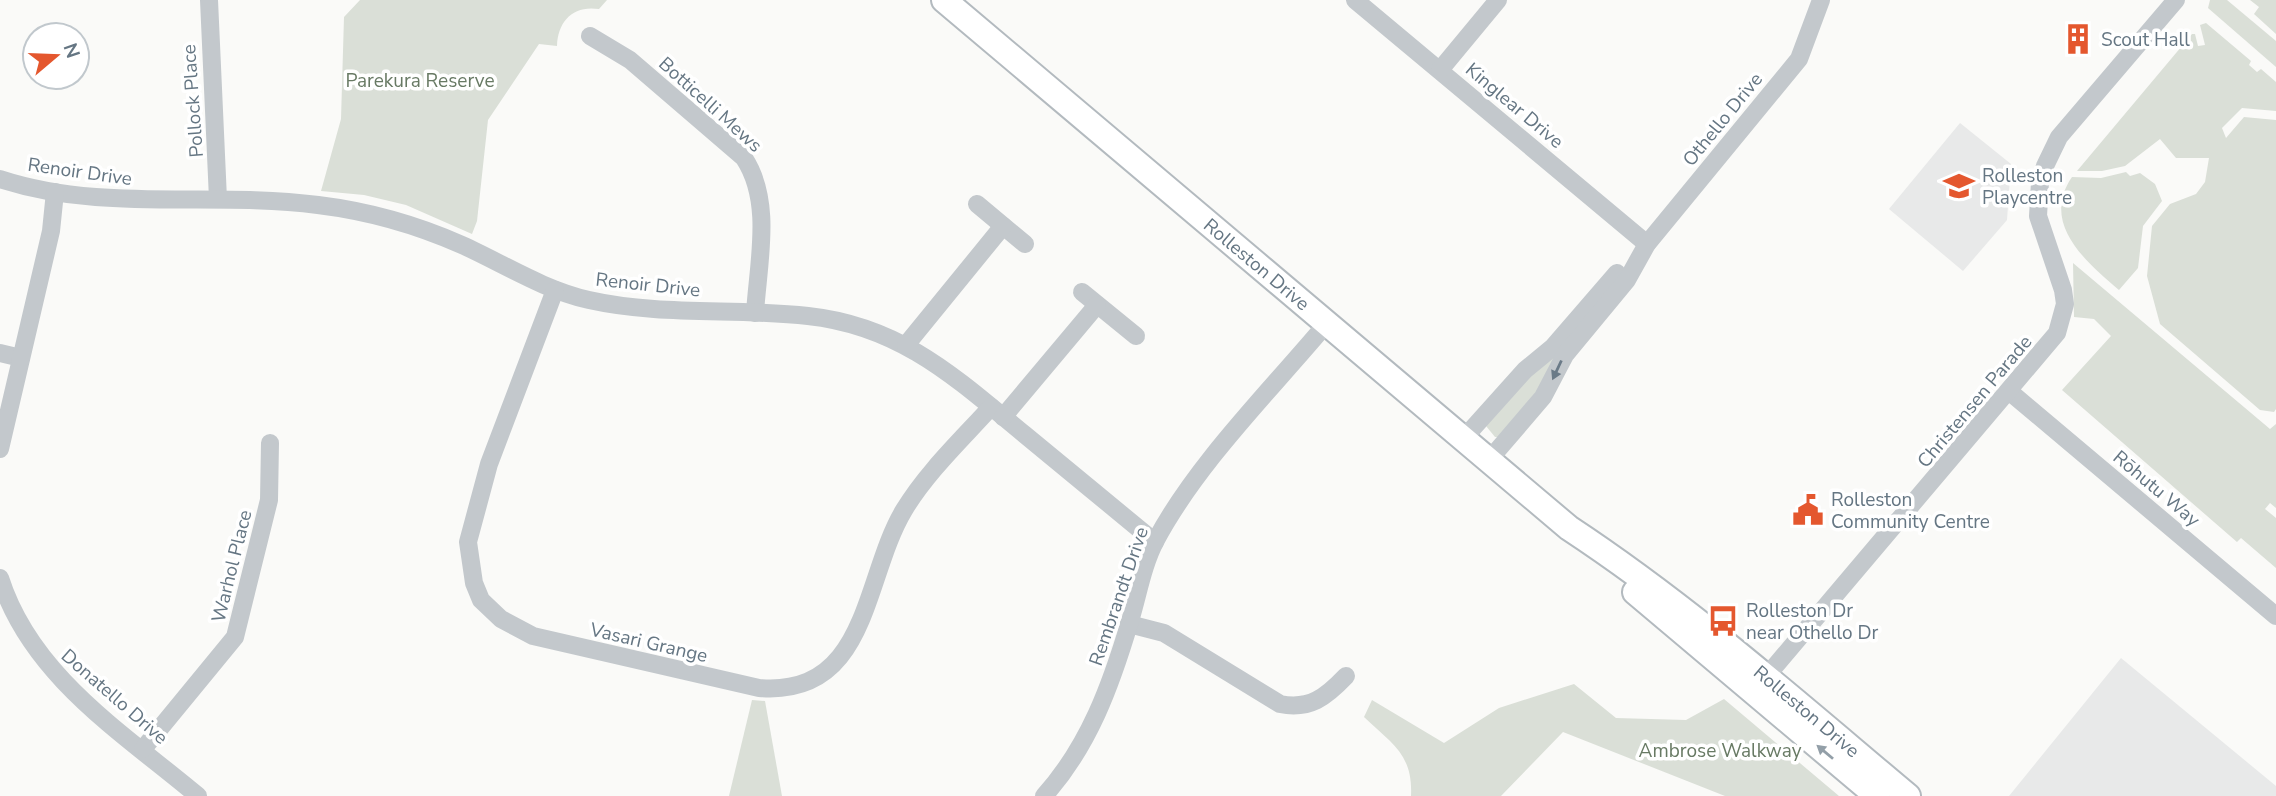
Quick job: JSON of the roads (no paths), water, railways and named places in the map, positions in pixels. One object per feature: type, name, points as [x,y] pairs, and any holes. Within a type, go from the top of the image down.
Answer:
[{"type":"main road","name":"Rolleston Drive","points":[[944,0],[1570,528],[1646,581],[1760,684],[1877,796]]},
{"type":"main road","name":"Rolleston Drive","points":[[1760,684],[1908,796]]},
{"type":"street","name":"Pollock Place","points":[[209,0],[218,199]]},
{"type":"street","name":"Kinglear Drive","points":[[1354,0],[1440,70],[1643,250]]},
{"type":"street","points":[[1440,70],[1498,0]]},
{"type":"street","name":"Othello Drive","points":[[1464,438],[1525,370],[1553,347],[1618,272],[1643,250],[1798,59],[1821,0]]},
{"type":"street","name":"Christensen Parade","points":[[1760,684],[2051,343],[2063,318],[2063,290],[2038,216],[2040,182],[2052,149],[2176,0]]},
{"type":"street","name":"Botticelli Mews","points":[[590,36],[630,61],[744,158],[755,175],[761,193],[761,227],[755,313]]},
{"type":"street","name":"Renoir Drive","points":[[0,179],[55,192],[140,201],[218,199],[305,203],[369,214],[461,245],[555,290],[589,300],[629,306],[755,313],[832,321],[906,345],[952,373],[1155,542]]},
{"type":"street","points":[[0,449],[51,231],[55,192]]},
{"type":"street","points":[[977,204],[1025,244]]},
{"type":"street","points":[[906,345],[1003,226]]},
{"type":"street","name":"Othello Drive","points":[[1489,460],[1543,397],[1565,355],[1627,280],[1643,250]]},
{"type":"street","name":"Vasari Grange","points":[[555,290],[489,464],[468,542],[474,583],[481,600],[501,619],[533,636],[759,688],[786,689],[810,681],[831,668],[848,648],[905,508],[1097,306]]},
{"type":"street","points":[[1082,292],[1136,336]]},
{"type":"street","name":"Rembrandt Drive","points":[[1044,796],[1077,753],[1092,727],[1155,542],[1179,502],[1328,323]]},
{"type":"street","points":[[0,353],[21,358]]},
{"type":"street","name":"Rōhutu Way","points":[[2010,391],[2276,616]]},
{"type":"street","name":"Warhol Place","points":[[143,749],[235,637],[269,500],[270,443]]},
{"type":"street","name":"Donatello Drive","points":[[0,578],[15,617],[40,657],[198,796]]},
{"type":"street","points":[[1129,624],[1164,633],[1280,704],[1297,708],[1312,704],[1330,692],[1346,676]]},
{"type":"place","name":"Scout Hall","points":[[2078,39]]},
{"type":"place","name":"Rolleston Playcentre","points":[[1959,186]]},
{"type":"place","name":"Rolleston Community Centre","points":[[1808,510]]},
{"type":"place","name":"Rolleston Dr near Othello Dr","points":[[1723,621]]},
{"type":"park label","name":"Parekura Reserve","points":[[420,80]]},
{"type":"park label","name":"Ambrose Walkway","points":[[1720,750]]}]
